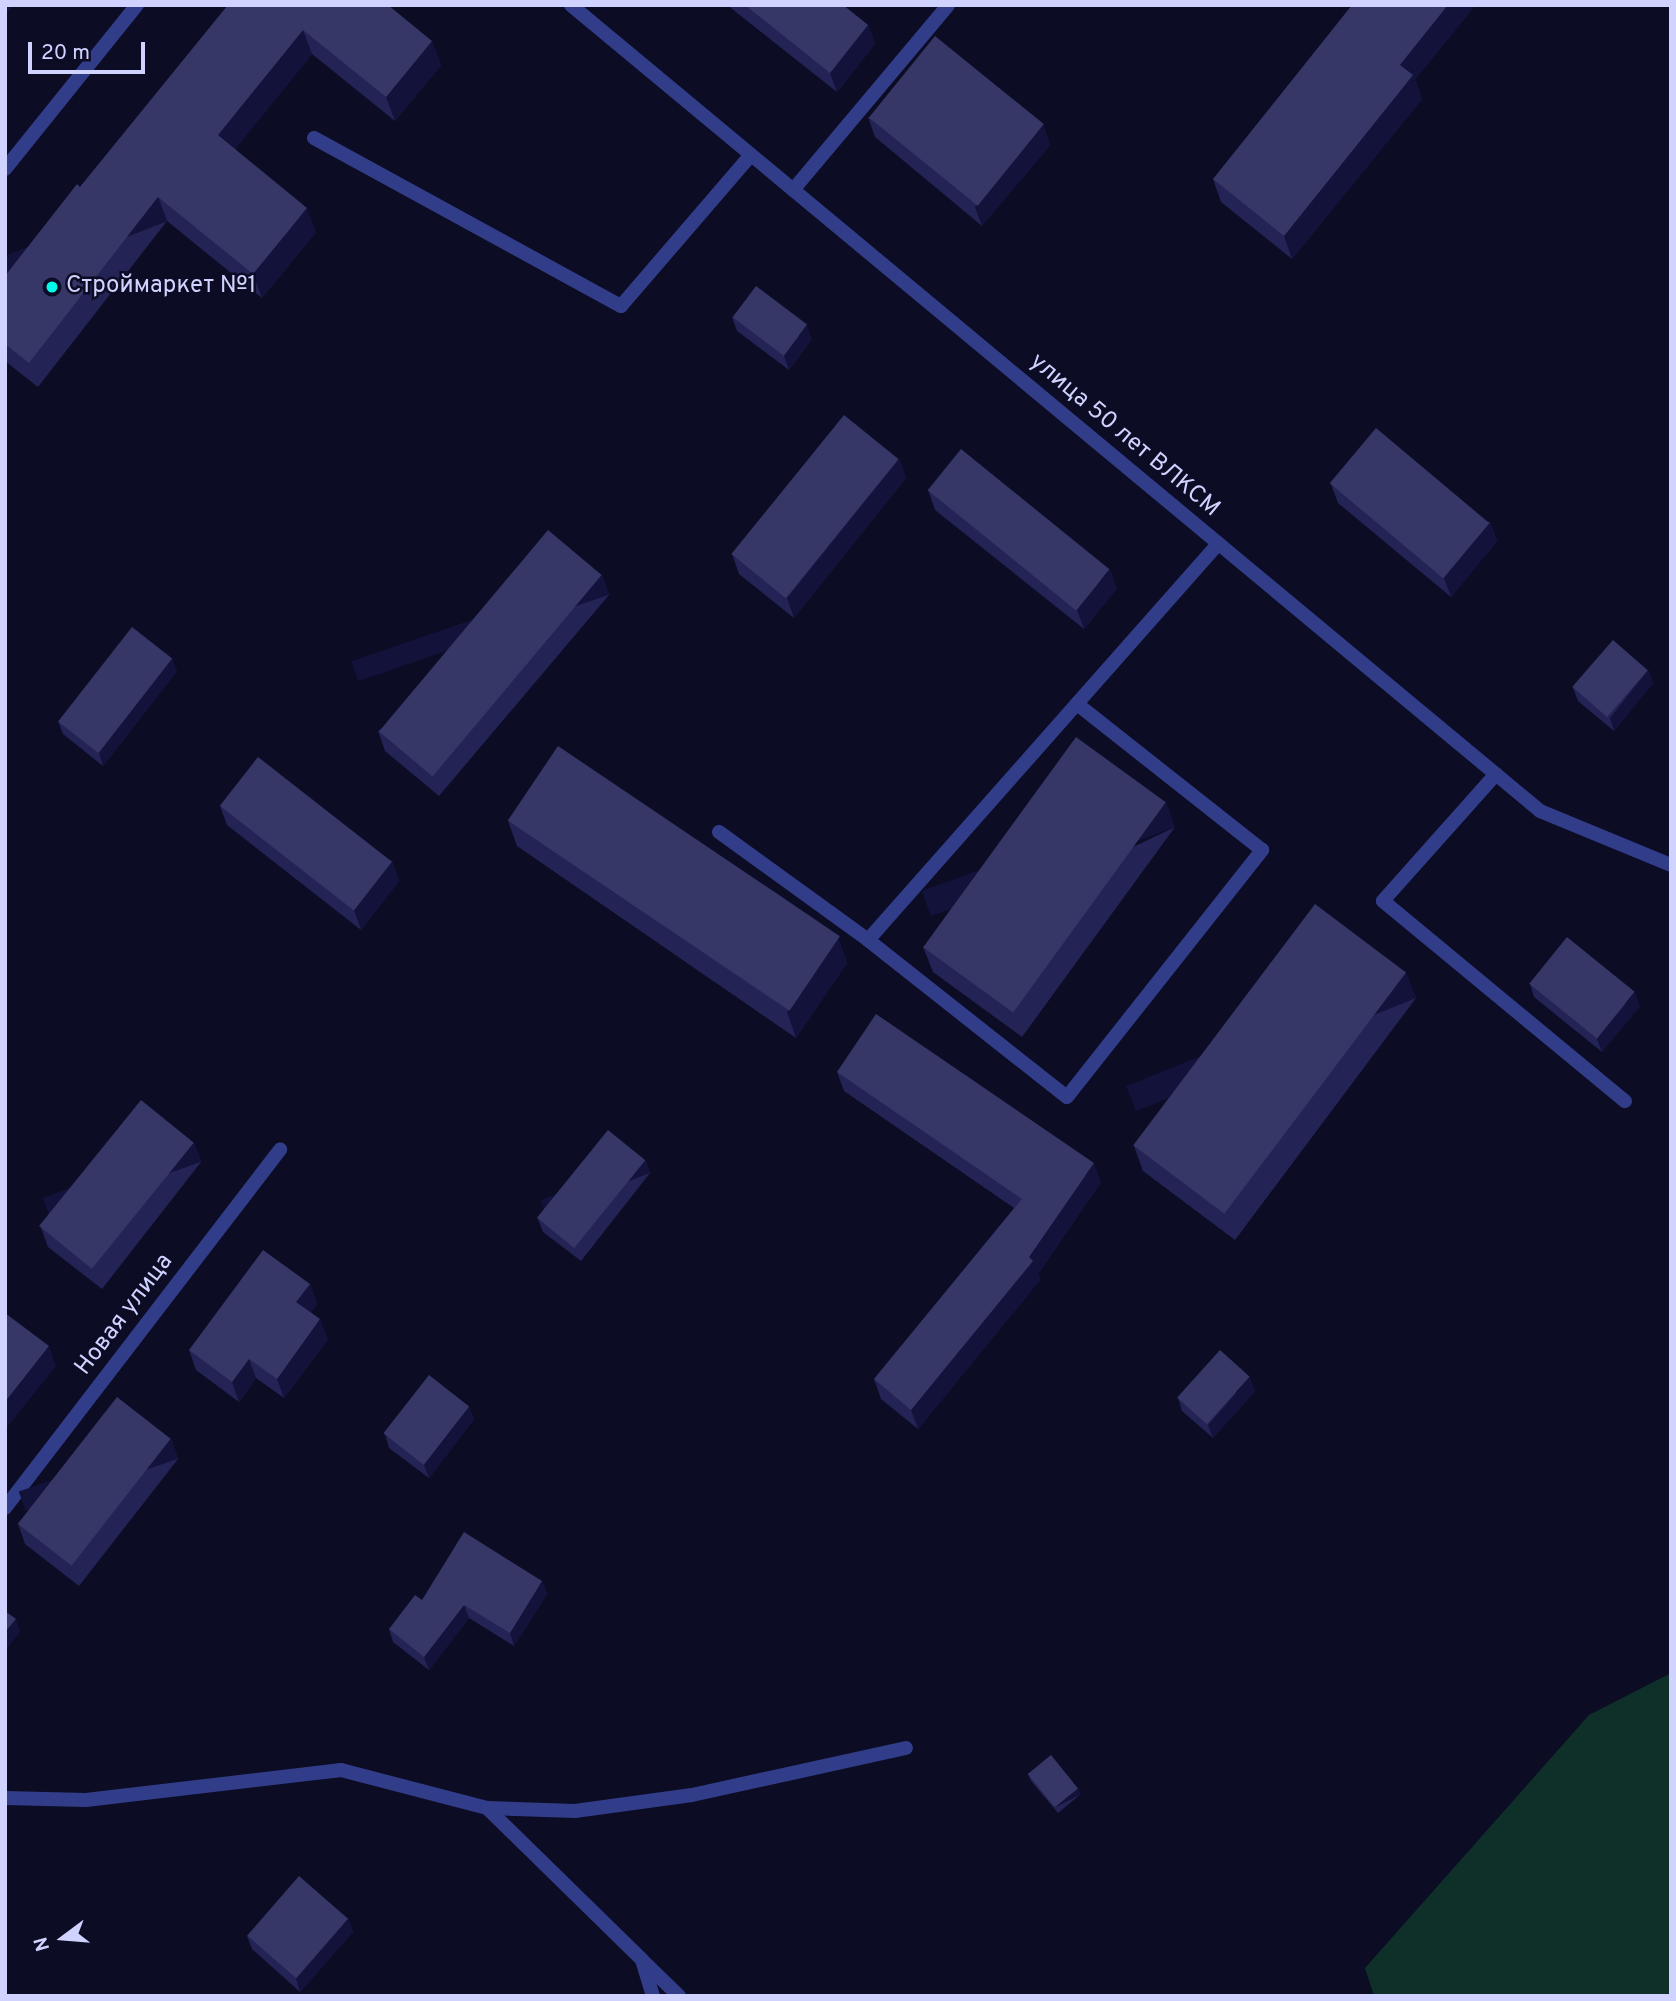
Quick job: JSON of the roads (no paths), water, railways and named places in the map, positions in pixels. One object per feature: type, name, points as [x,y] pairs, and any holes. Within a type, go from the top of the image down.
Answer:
[{"type":"street","points":[[5,169],[137,5]]},
{"type":"street","name":"улица 50 лет ВЛКСМ","points":[[571,5],[1539,811],[1671,865]]},
{"type":"street","points":[[793,190],[948,5]]},
{"type":"street","points":[[314,138],[621,306],[751,155]]},
{"type":"street","points":[[867,940],[1218,544]]},
{"type":"street","points":[[719,832],[867,940],[1067,1097],[1262,850],[1077,704]]},
{"type":"street","points":[[1496,774],[1383,901],[1625,1101]]},
{"type":"street","name":"Новая улица","points":[[5,1508],[280,1149]]},
{"type":"street","points":[[5,1798],[86,1800],[341,1770],[486,1808],[575,1811],[692,1795],[906,1748]]},
{"type":"street","points":[[486,1808],[680,1996]]},
{"type":"street","points":[[642,1960],[653,1996]]},
{"type":"place","name":"Строймаркет №1","points":[[52,287]]}]
